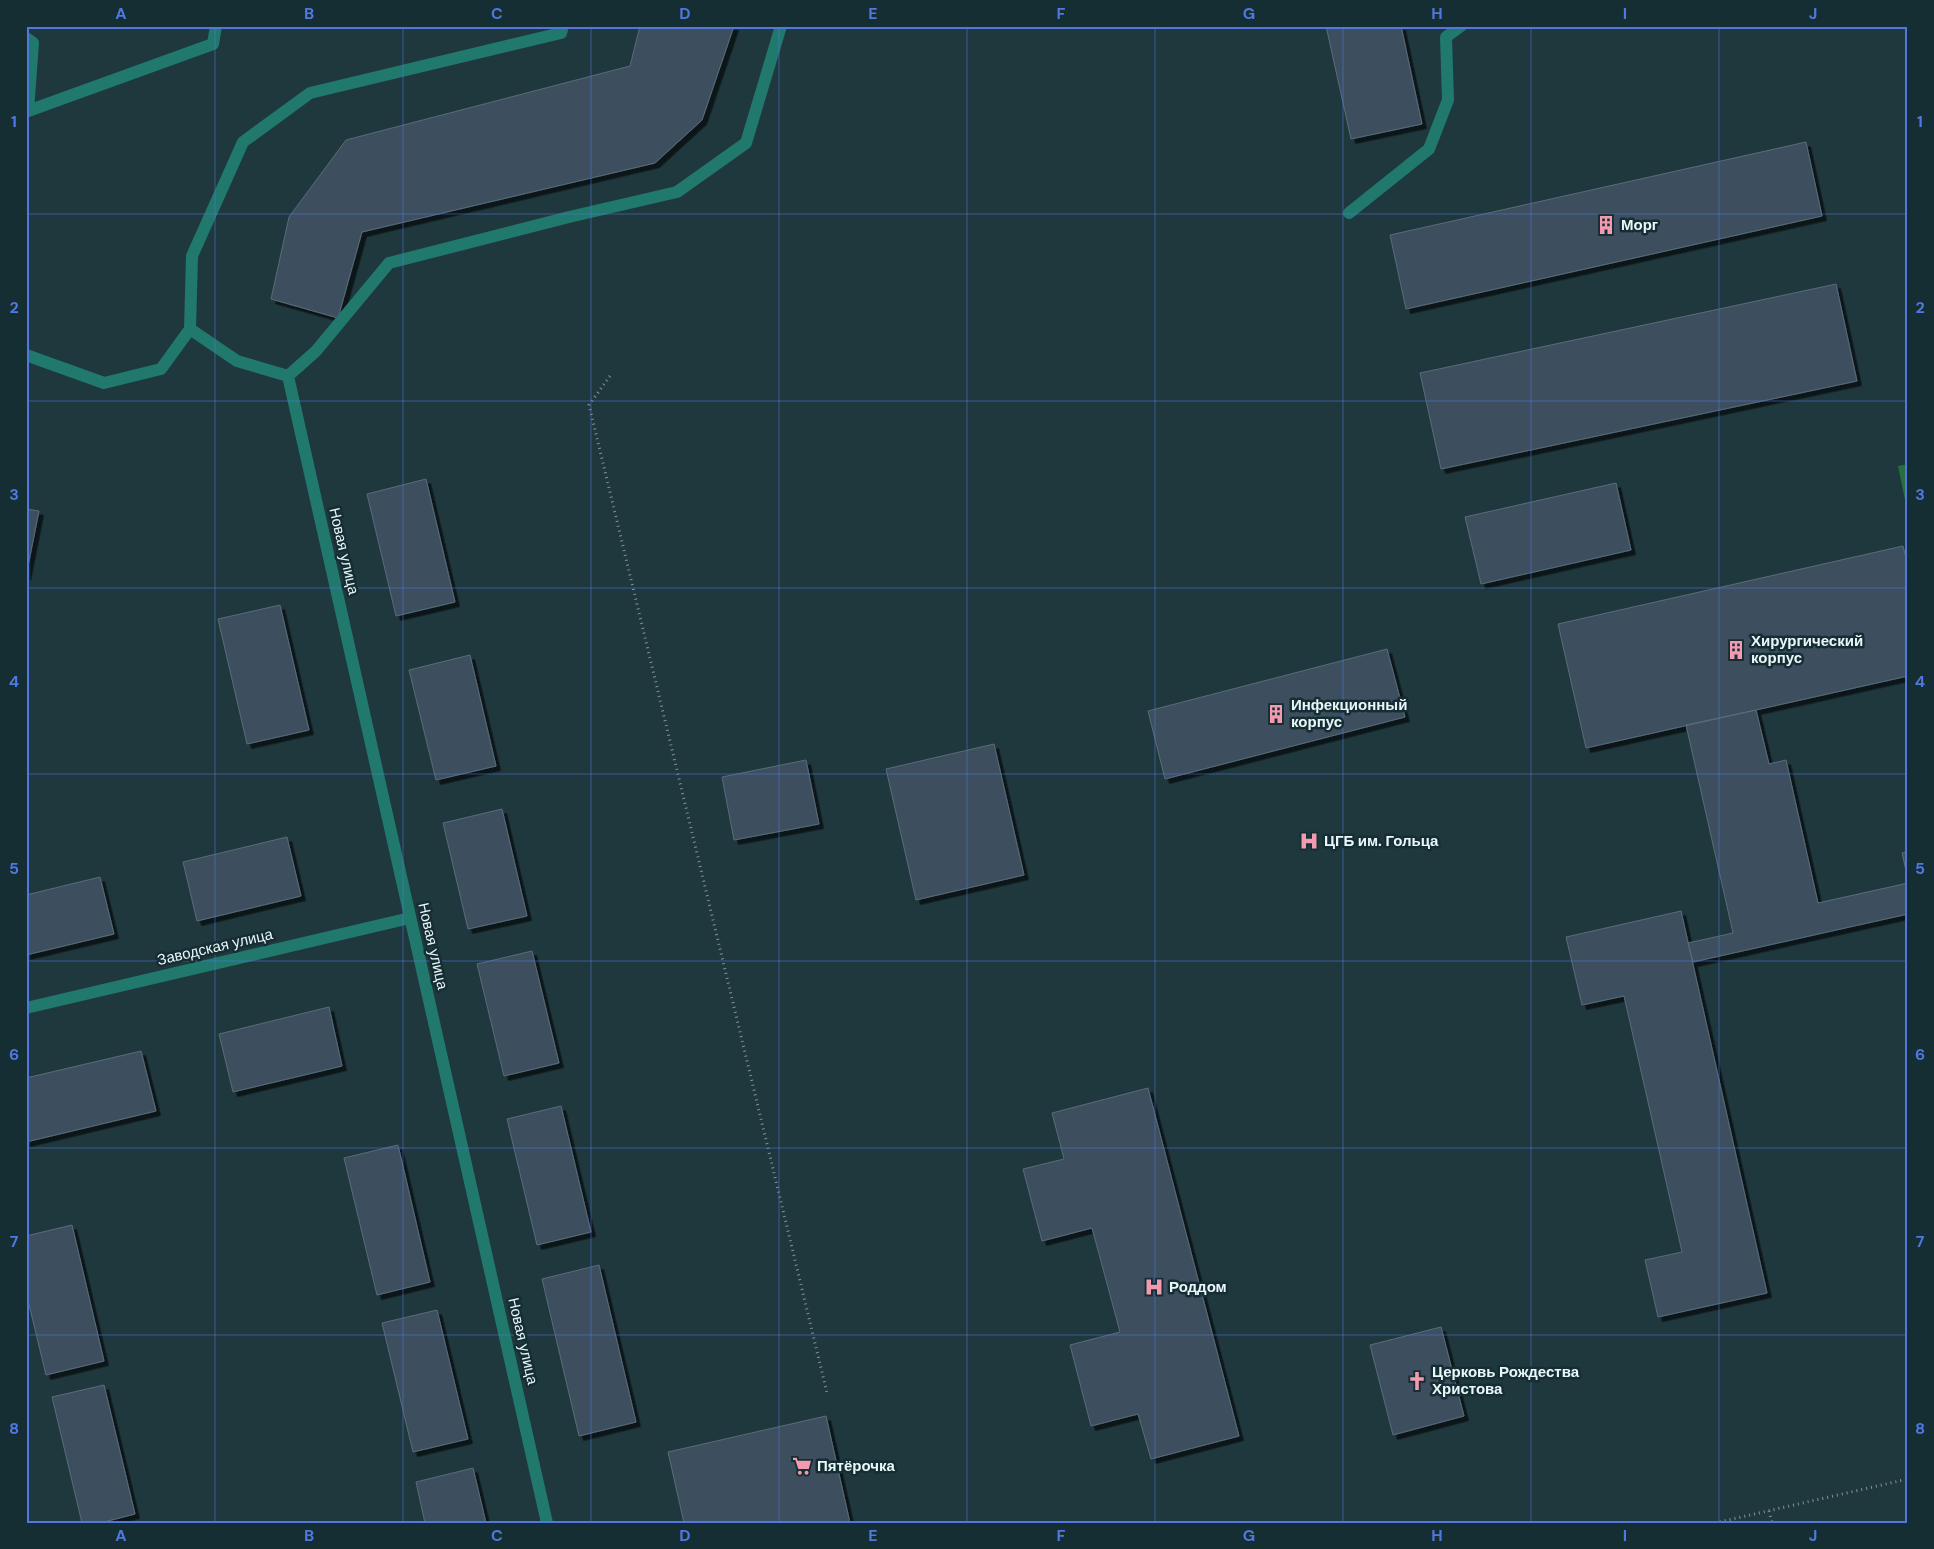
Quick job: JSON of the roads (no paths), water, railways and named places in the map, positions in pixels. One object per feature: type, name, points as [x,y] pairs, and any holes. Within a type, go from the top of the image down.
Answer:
[{"type":"street","points":[[26,38],[33,43],[27,113],[213,44],[216,26]]},
{"type":"street","points":[[26,355],[104,383],[161,369],[190,329],[192,256],[243,142],[310,93],[561,34],[563,26]]},
{"type":"street","points":[[190,329],[237,361],[288,376],[316,351],[389,264],[568,217],[677,192],[746,143],[782,26]]},
{"type":"street","points":[[1349,212],[1429,149],[1448,100],[1446,37],[1461,26]]},
{"type":"street","name":"Новая улица","points":[[288,376],[547,1523]]},
{"type":"street","name":"Заводская улица","points":[[26,1008],[410,918]]},
{"type":"place","name":"Морг","points":[[1606,225]]},
{"type":"place","name":"Хирургический корпус","points":[[1736,650]]},
{"type":"place","name":"Инфекционный корпус","points":[[1276,714]]},
{"type":"place","name":"ЦГБ им. Гольца","points":[[1309,841]]},
{"type":"place","name":"Роддом","points":[[1154,1287]]},
{"type":"place","name":"Церковь Рождества Христова","points":[[1417,1381]]},
{"type":"place","name":"Пятёрочка","points":[[802,1466]]}]
